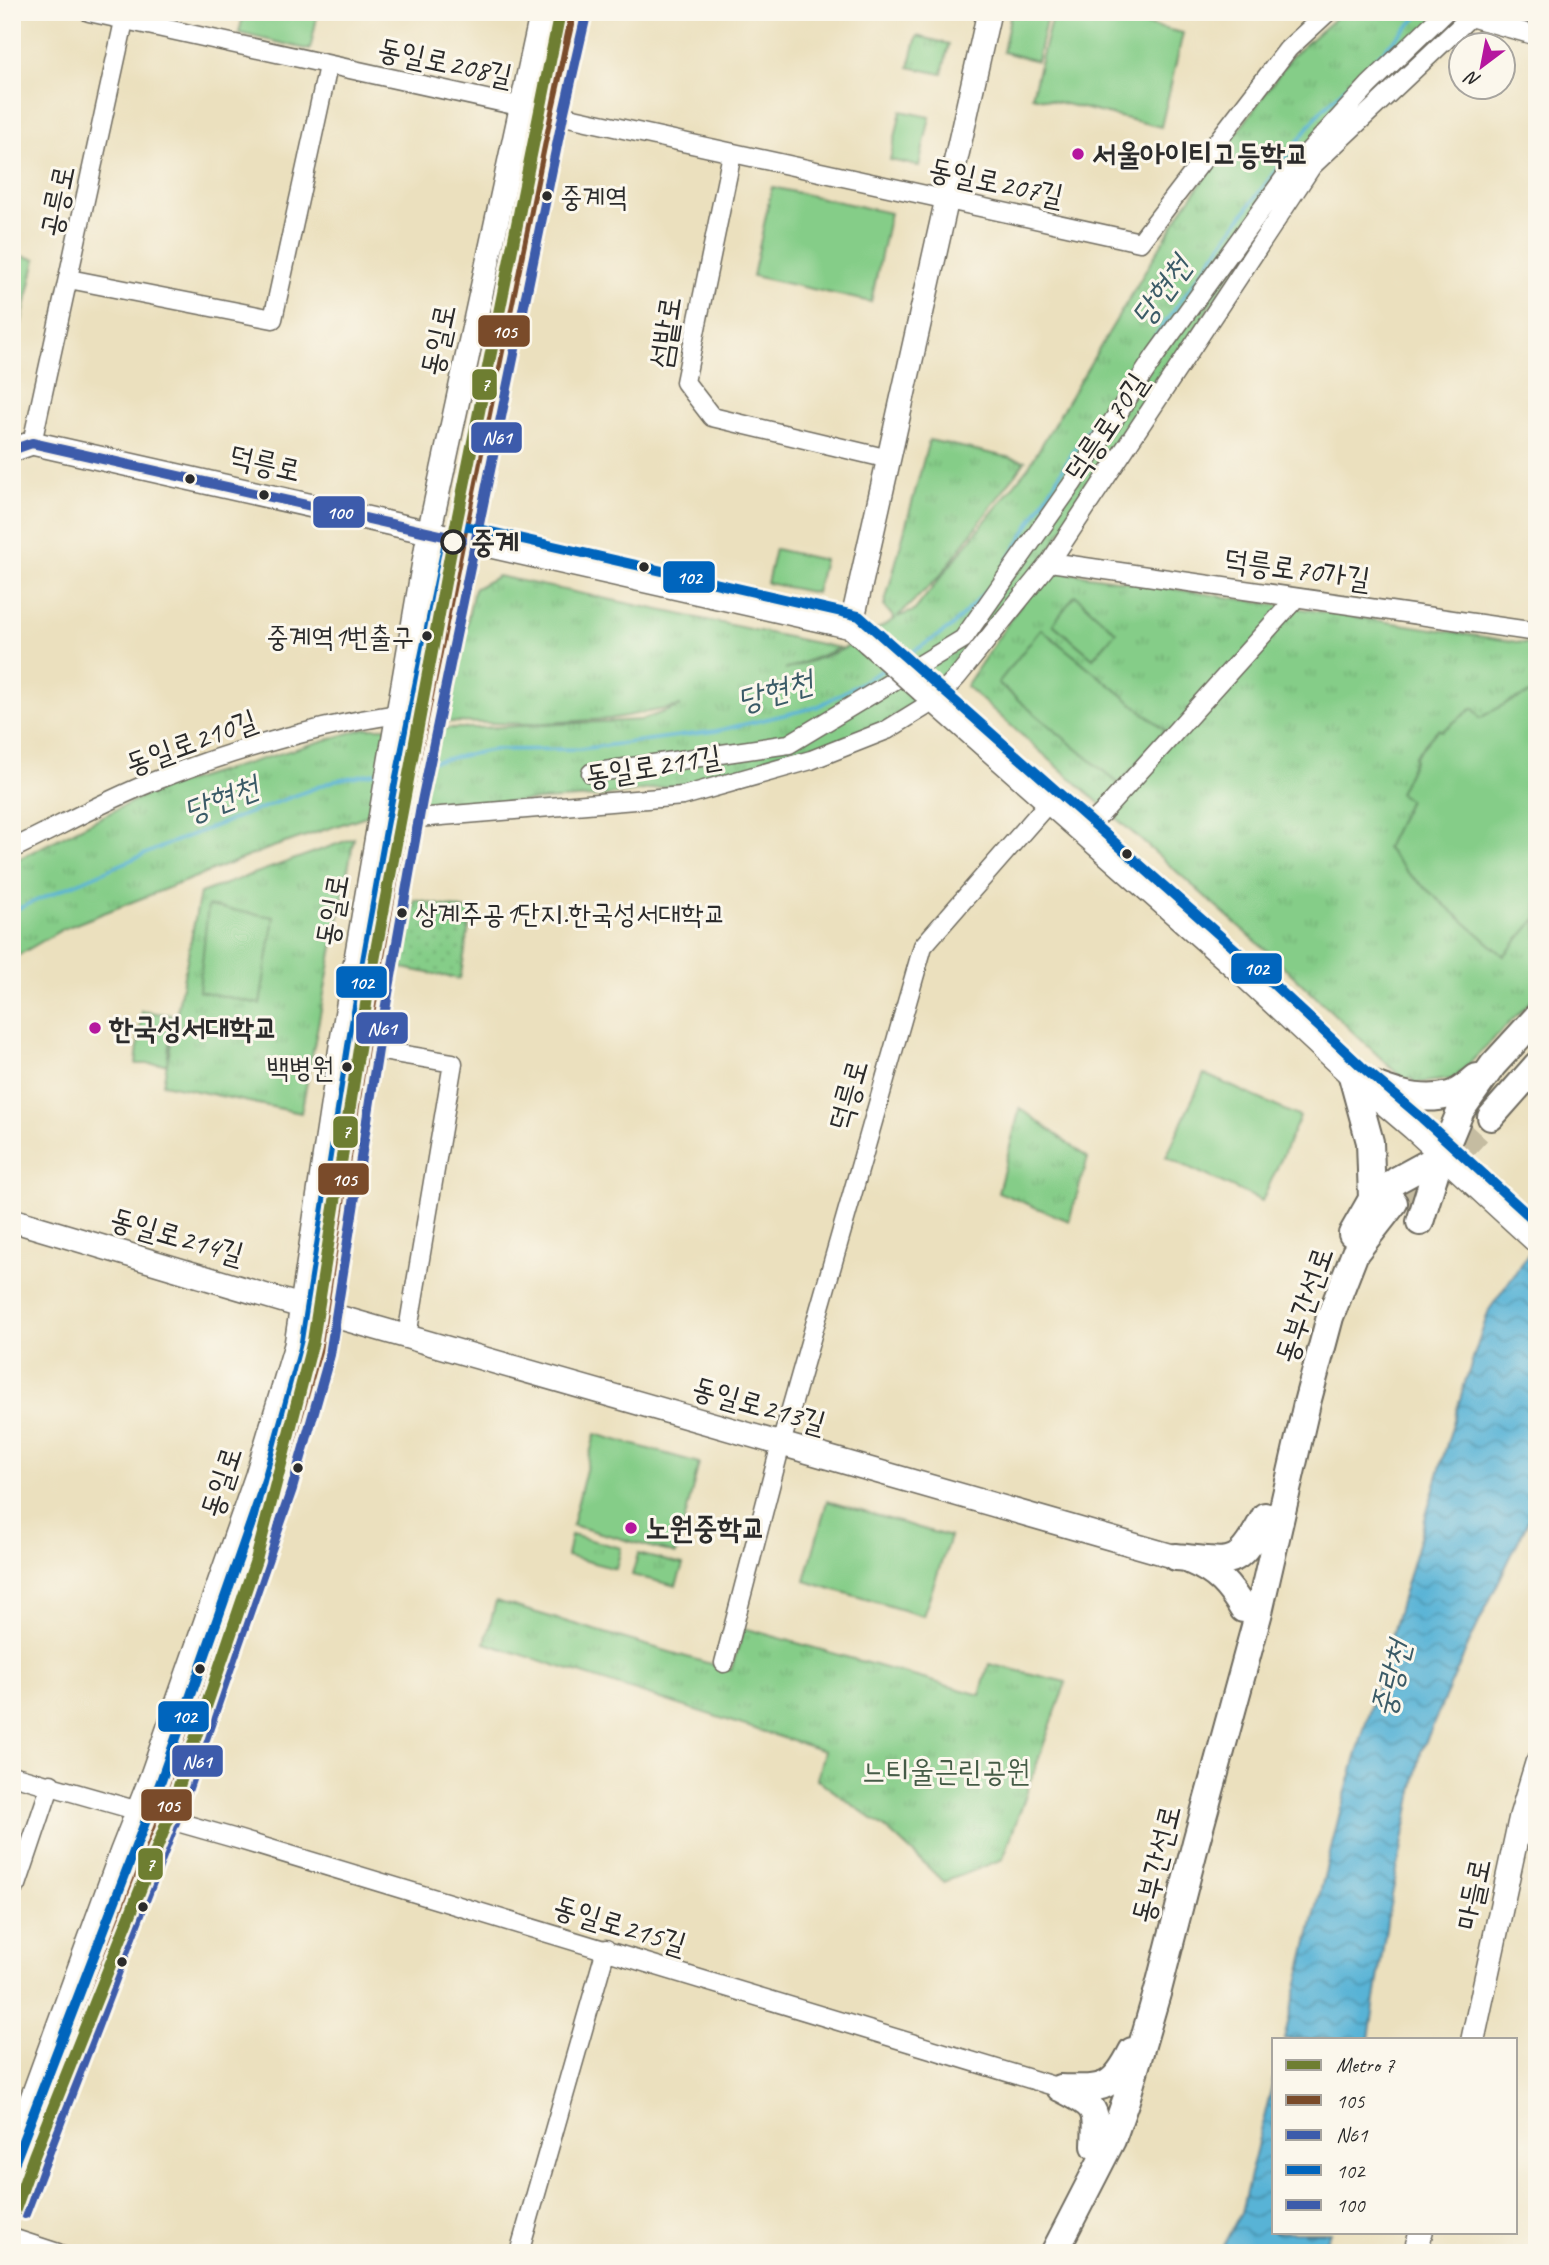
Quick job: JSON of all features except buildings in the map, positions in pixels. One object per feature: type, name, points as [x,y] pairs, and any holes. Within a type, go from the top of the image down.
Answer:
[{"type":"highway","points":[[1196,1842],[1203,1772],[1243,1609],[1273,1514],[1285,1429],[1321,1300],[1342,1251],[1398,1208],[1428,1192],[1461,1110],[1493,1065],[1537,1017]]},
{"type":"highway","points":[[1537,1042],[1485,1111],[1537,1065]]},
{"type":"highway","points":[[1352,1076],[1391,1091],[1422,1097],[1449,1095],[1493,1065]]},
{"type":"highway","points":[[1352,1076],[1370,1142],[1398,1208]]},
{"type":"highway","points":[[1398,1208],[1397,1180],[1443,1155]]},
{"type":"highway","name":"동부간선로","points":[[1291,1480],[1319,1357],[1338,1294],[1355,1253],[1398,1208]]},
{"type":"highway","name":"동부간선로","points":[[1054,2253],[1112,2140],[1152,2012],[1259,1612],[1273,1514],[1291,1480],[1346,1303],[1398,1208]]},
{"type":"highway","points":[[1285,1429],[1319,1357]]},
{"type":"highway","points":[[1176,1557],[1223,1561],[1236,1559],[1273,1514]]},
{"type":"highway","points":[[1176,1557],[1212,1572],[1231,1587],[1243,1609]]},
{"type":"highway","points":[[1039,2253],[1095,2146],[1122,2072],[1152,2012]]},
{"type":"highway","points":[[1060,2088],[1103,2087],[1122,2072]]},
{"type":"highway","points":[[1060,2088],[1080,2098],[1091,2108],[1096,2117],[1095,2146]]},
{"type":"main road","name":"동일로","points":[[12,2209],[162,1816],[279,1484],[317,1351],[313,1310],[342,1040],[429,533],[542,12]]},
{"type":"main road","name":"동일로","points":[[12,2153],[139,1810],[257,1475],[296,1345],[313,1310],[423,724],[572,12]]},
{"type":"main road","points":[[989,12],[889,459],[859,635],[1234,966],[1537,1242]]},
{"type":"main road","name":"덕릉로","points":[[22,446],[462,540],[859,635]]},
{"type":"main road","name":"동일로214길","points":[[12,1220],[313,1310]]},
{"type":"main road","name":"동일로213길","points":[[313,1310],[1176,1557]]},
{"type":"main road","name":"마들로","points":[[1473,2038],[1521,1816],[1537,1763]]},
{"type":"main road","points":[[1415,2253],[1421,2234]]},
{"type":"street","name":"동일로208길","points":[[89,12],[125,16],[328,66],[549,113]]},
{"type":"street","name":"동일로207길","points":[[549,113],[1140,242],[1288,49],[1328,12]]},
{"type":"street","points":[[591,773],[789,744],[963,639],[1072,484],[1156,356],[1285,177],[1369,85],[1445,12]]},
{"type":"street","name":"공릉로","points":[[22,446],[69,279],[125,16]]},
{"type":"street","name":"덕릉로70길","points":[[928,695],[957,677],[1050,562],[1312,166],[1470,17],[1537,36]]},
{"type":"street","points":[[69,279],[273,319],[328,66]]},
{"type":"street","name":"섬밭로","points":[[732,154],[685,382],[712,417],[889,459]]},
{"type":"street","name":"덕릉로70가길","points":[[1050,562],[1537,632]]},
{"type":"street","points":[[1082,832],[1296,598]]},
{"type":"street","name":"동일로211길","points":[[407,809],[683,796],[811,760],[887,730],[928,695]]},
{"type":"street","name":"동일로210길","points":[[12,849],[151,783],[249,748],[373,717],[397,719]]},
{"type":"street","name":"덕릉로","points":[[724,1663],[781,1444],[923,946],[1048,802]]},
{"type":"street","points":[[364,1048],[453,1063],[407,1336]]},
{"type":"street","name":"동일로215길","points":[[12,1774],[162,1816],[606,1949],[1060,2088]]},
{"type":"street","points":[[17,1885],[51,1784]]},
{"type":"street","points":[[519,2253],[606,1949]]},
{"type":"street","points":[[12,2238],[58,2253]]},
{"type":"green space","points":[[244,12],[318,12],[310,50],[239,33]]},
{"type":"green space","points":[[1011,12],[1048,12],[1037,61],[1003,52]]},
{"type":"green space","points":[[1053,12],[1091,12],[1183,33],[1161,127],[1032,96]]},
{"type":"green space","points":[[1342,12],[1469,12],[1312,152],[1044,558],[940,685],[878,727],[719,779],[595,797],[387,809],[270,848],[63,929],[12,959],[12,862],[151,792],[366,728],[478,728],[641,720],[681,706],[609,719],[530,724],[447,722],[474,589],[498,576],[840,648],[785,670],[839,651],[895,619],[884,606],[929,440],[1025,461],[940,576],[897,617],[914,611],[1029,466],[1182,210],[1292,56]]},
{"type":"green space","points":[[917,36],[949,44],[942,74],[909,67]]},
{"type":"green space","points":[[901,111],[930,117],[919,166],[890,160]]},
{"type":"green space","points":[[772,187],[890,213],[871,302],[753,276]]},
{"type":"green space","points":[[12,254],[36,259],[16,346],[12,345]]},
{"type":"green space","points":[[775,549],[824,560],[816,593],[767,583]]},
{"type":"green space","points":[[1044,569],[1537,645],[1537,995],[1454,1079],[1416,1083],[1412,1079],[1403,1079],[1267,951],[966,686]]},
{"type":"green space","points":[[1075,595],[1116,632],[1093,658],[1053,624]]},
{"type":"green space","points":[[1041,629],[1165,730],[1119,784],[998,683]]},
{"type":"green space","points":[[1537,691],[1537,918],[1504,956],[1409,874],[1386,848],[1409,800],[1399,793],[1414,757],[1438,729],[1442,731],[1473,708],[1480,718]]},
{"type":"green space","points":[[354,838],[301,1113],[163,1084],[200,893]]},
{"type":"green space","points":[[415,900],[472,911],[460,979],[402,968]]},
{"type":"green space","points":[[208,906],[274,917],[260,1004],[199,991]]},
{"type":"green space","points":[[142,1011],[172,1015],[167,1064],[136,1064]]},
{"type":"green space","points":[[1204,1074],[1300,1117],[1262,1201],[1166,1157]]},
{"type":"green space","points":[[1020,1108],[1088,1158],[1069,1221],[998,1192]]},
{"type":"green space","points":[[595,1434],[699,1463],[676,1554],[572,1525]]},
{"type":"green space","points":[[827,1501],[950,1537],[923,1616],[805,1581]]},
{"type":"green space","points":[[571,1535],[621,1548],[616,1569],[567,1556]]},
{"type":"green space","points":[[638,1554],[683,1565],[676,1586],[632,1575]]},
{"type":"green space","name":"느티울근린공원","points":[[496,1601],[731,1670],[744,1628],[980,1695],[989,1664],[1066,1682],[1003,1859],[944,1882],[889,1831],[817,1779],[824,1751],[485,1643]]},
{"type":"water","name":"중랑천","points":[[1537,1242],[1537,1502],[1470,1641],[1421,1752],[1388,1915],[1369,2038],[1284,2038],[1340,1812],[1462,1392],[1489,1310]]},
{"type":"water","points":[[1272,2085],[1272,2234],[1329,2234],[1320,2253],[1219,2253],[1241,2212]]},
{"type":"waterway","name":"당현천","points":[[1005,565],[1080,441],[1257,195],[1320,112],[1423,12]]},
{"type":"waterway","name":"당현천","points":[[900,660],[950,628],[989,588]]},
{"type":"waterway","name":"당현천","points":[[425,763],[492,750],[580,749],[716,731],[817,707],[885,669]]},
{"type":"waterway","name":"당현천","points":[[12,911],[173,842],[336,780],[379,772]]},
{"type":"tunnel","points":[[1407,1208],[1491,1117]]},
{"type":"metro line","name":"7","points":[[12,2218],[34,2156],[164,1830],[256,1560],[313,1341],[367,998],[453,540],[560,12]]},
{"type":"transit line","name":"105","points":[[12,2208],[174,1786],[279,1484],[317,1351],[364,1048],[408,798],[572,12]]},
{"type":"transit line","name":"N61","points":[[25,2214],[187,1791],[292,1489],[330,1355],[378,1050],[422,801],[586,15]]},
{"type":"transit line","name":"100","points":[[12,450],[32,443],[462,540]]},
{"type":"transit line","name":"102","points":[[12,2169],[161,1781],[266,1480],[303,1348],[350,1046],[394,796],[448,537],[454,528],[465,526],[859,616],[1243,956],[1537,1223]]},
{"type":"place","name":"서울아이티고등학교","points":[[1078,154]]},
{"type":"place","name":"중계역","points":[[547,196]]},
{"type":"place","name":"중계","points":[[453,542]]},
{"type":"place","name":"중계역1번출구","points":[[427,636]]},
{"type":"place","name":"상계주공1단지.한국성서대학교","points":[[402,913]]},
{"type":"place","name":"한국성서대학교","points":[[95,1028]]},
{"type":"place","name":"백병원","points":[[347,1067]]},
{"type":"place","name":"노원중학교","points":[[631,1528]]}]
